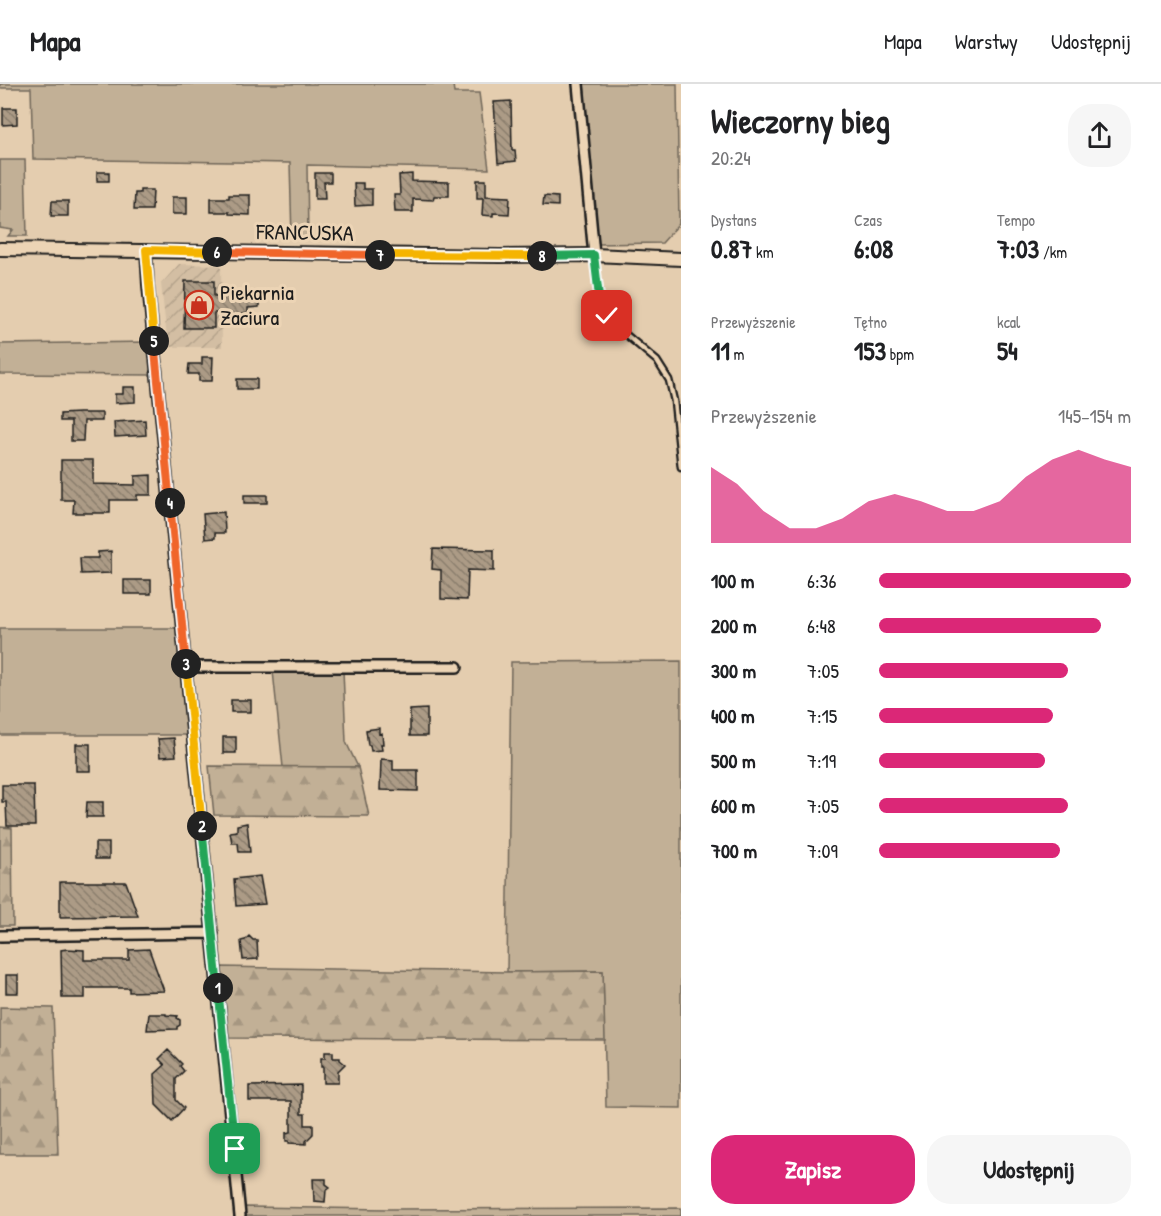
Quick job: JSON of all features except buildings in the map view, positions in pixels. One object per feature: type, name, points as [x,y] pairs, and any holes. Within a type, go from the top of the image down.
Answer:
[{"type":"street","points":[[578,84],[594,255]]},
{"type":"street","name":"FRANCUSKA","points":[[0,249],[500,256],[594,255],[681,260]]},
{"type":"street","points":[[146,250],[240,1216]]},
{"type":"street","points":[[186,667],[456,667]]},
{"type":"street","points":[[0,936],[213,933]]},
{"type":"lane","points":[[594,255],[599,297],[607,316],[657,360],[669,380],[674,401],[681,466]]},
{"type":"shaded area","points":[[179,264],[221,265],[222,347],[168,347],[161,284]]},
{"type":"green space","points":[[0,84],[453,84],[454,93],[479,93],[489,169],[307,165],[308,239],[292,239],[290,163],[33,159],[31,88],[0,88]]},
{"type":"green space","points":[[584,84],[677,84],[679,224],[662,243],[598,244]]},
{"type":"green space","points":[[0,160],[25,160],[27,236],[8,236],[13,230],[0,228]]},
{"type":"green space","points":[[149,342],[153,375],[0,374],[0,344]]},
{"type":"green space","points":[[0,628],[178,628],[188,735],[0,735]]},
{"type":"green space","points":[[681,661],[681,1108],[606,1107],[603,971],[507,972],[511,662]]},
{"type":"green space","points":[[343,670],[346,742],[358,767],[283,767],[273,671]]},
{"type":"green space","points":[[209,766],[358,767],[369,816],[214,815]]},
{"type":"green space","points":[[0,827],[12,828],[13,926],[0,926]]},
{"type":"green space","points":[[221,967],[507,972],[603,971],[605,1040],[229,1038]]},
{"type":"green space","points":[[0,1007],[53,1008],[58,1154],[0,1154]]},
{"type":"green space","points":[[244,1207],[681,1208],[681,1216],[245,1216]]},
{"type":"place","name":"Piekarnia Zaciura","points":[[199,305]]},
{"type":"route","points":[[235,1149],[146,250],[299,254],[594,255],[599,297],[607,316]]}]
